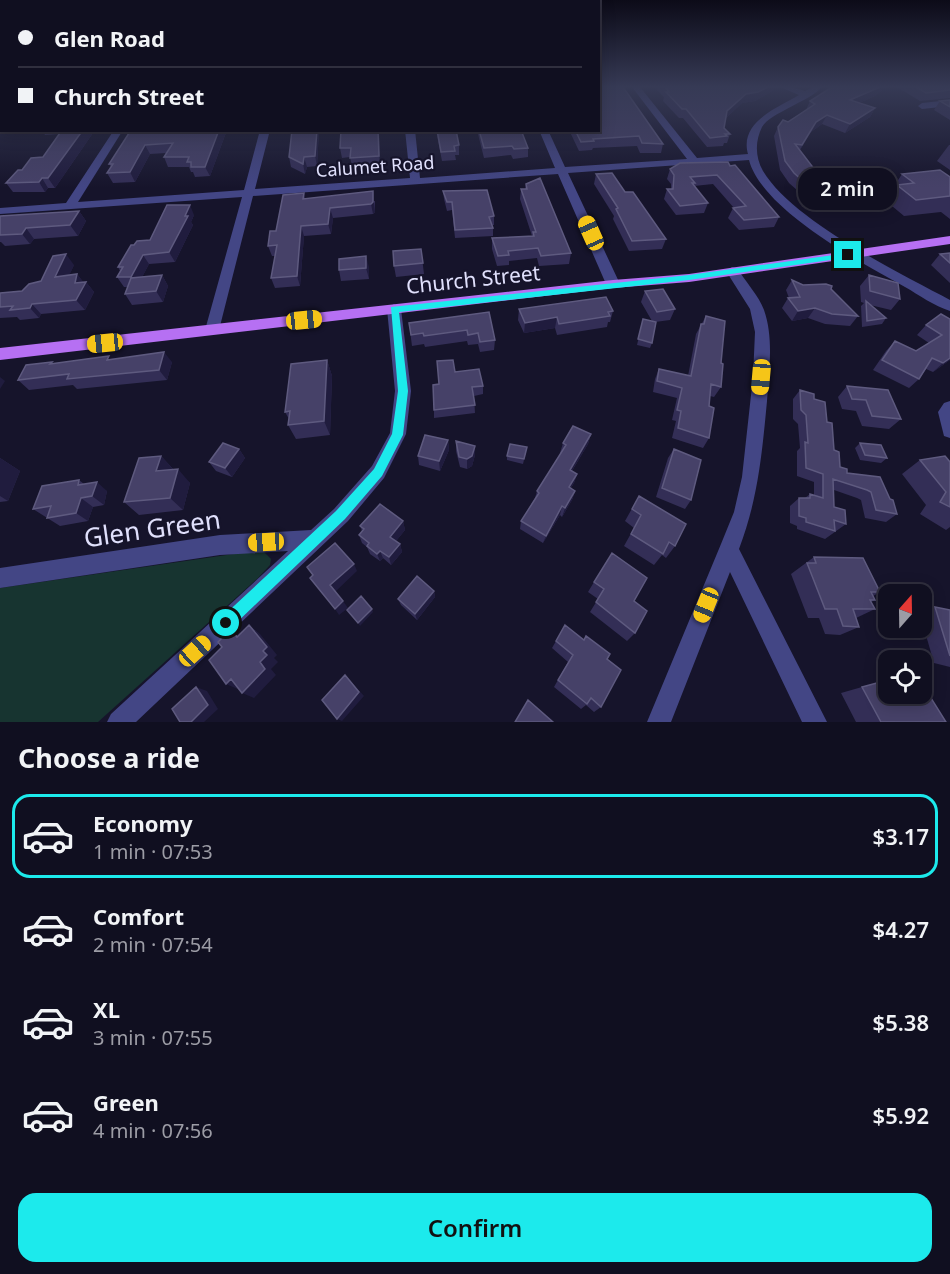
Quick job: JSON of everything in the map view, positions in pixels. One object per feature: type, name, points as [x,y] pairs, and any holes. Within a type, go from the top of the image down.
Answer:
[{"type":"main road","name":"Church Street","points":[[0,354],[613,284],[689,278],[950,240]]},
{"type":"street","points":[[663,121],[694,160]]},
{"type":"street","points":[[762,121],[755,131],[751,148],[755,165],[769,187],[786,204],[808,222],[858,254],[950,306]]},
{"type":"street","points":[[70,206],[118,132]]},
{"type":"street","points":[[212,330],[265,132]]},
{"type":"street","points":[[410,132],[414,180]]},
{"type":"street","points":[[544,132],[613,284]]},
{"type":"street","name":"Calumet Road","points":[[0,211],[753,157]]},
{"type":"street","points":[[659,722],[729,550],[743,512],[751,477],[761,377],[762,332],[757,309],[732,271]]},
{"type":"street","points":[[118,722],[282,571],[340,515],[378,472],[398,435],[403,391],[394,309]]},
{"type":"street","points":[[950,408],[946,412],[950,430]]},
{"type":"street","name":"Glen Green","points":[[0,578],[220,545],[312,540]]},
{"type":"street","points":[[729,550],[815,722]]},
{"type":"green space","points":[[262,550],[271,559],[270,565],[258,578],[98,722],[0,722],[0,588]]},
{"type":"building","points":[[600,121],[647,121],[663,144],[642,143],[639,136],[581,142],[576,132],[600,132]]},
{"type":"building","points":[[696,121],[725,121],[724,128],[730,134],[710,138]]},
{"type":"building","points":[[783,121],[818,121],[802,145],[795,144],[818,174],[846,172],[861,185],[813,190],[794,173],[785,161],[778,127]]},
{"type":"building","points":[[842,121],[855,121],[850,124]]},
{"type":"building","points":[[61,132],[82,132],[48,178],[42,178],[39,182],[6,183],[18,170],[22,170],[31,158],[43,157]]},
{"type":"building","points":[[130,132],[218,132],[205,167],[191,167],[191,162],[187,162],[189,157],[164,157],[173,143],[145,145],[130,172],[107,173],[113,164],[109,164]]},
{"type":"building","points":[[292,132],[317,132],[315,156],[304,157],[303,164],[289,157]]},
{"type":"building","points":[[341,132],[378,132],[379,156],[350,158],[351,148],[340,148]]},
{"type":"building","points":[[437,132],[456,132],[459,145],[454,146],[455,151],[441,152]]},
{"type":"building","points":[[480,132],[522,132],[528,148],[514,149],[512,146],[484,148]]},
{"type":"building","points":[[728,162],[730,166],[735,165],[779,217],[744,220],[733,208],[746,206],[717,175],[690,177],[708,203],[680,206],[667,189],[673,189],[674,175],[670,169],[680,163]]},
{"type":"building","points":[[940,170],[950,177],[950,196],[916,200],[897,185],[914,183],[902,174]]},
{"type":"building","points":[[612,173],[625,192],[633,192],[666,239],[632,241],[616,209],[618,208],[596,174]]},
{"type":"building","points":[[540,178],[571,253],[541,256],[538,248],[508,251],[509,255],[498,256],[492,238],[534,236],[533,232],[536,232],[521,189],[527,189],[526,184]]},
{"type":"building","points":[[487,190],[494,216],[489,217],[493,228],[455,230],[452,202],[447,202],[443,191]]},
{"type":"building","points":[[373,191],[371,204],[330,208],[328,224],[301,226],[297,276],[271,278],[277,245],[268,246],[270,231],[276,231],[283,195],[304,193],[303,199]]},
{"type":"building","points":[[167,205],[190,205],[185,216],[188,216],[169,252],[143,255],[131,277],[117,277],[123,267],[118,267],[131,245],[137,241],[150,240]]},
{"type":"building","points":[[79,211],[70,225],[26,228],[22,234],[0,235],[0,216]]},
{"type":"building","points":[[421,249],[423,263],[394,266],[393,251]]},
{"type":"building","points":[[950,253],[950,263],[940,254]]},
{"type":"building","points":[[66,254],[55,277],[77,274],[75,283],[86,282],[76,300],[32,304],[30,308],[10,310],[13,306],[0,307],[0,293],[22,291],[29,284],[41,281],[53,256]]},
{"type":"building","points":[[366,256],[366,268],[339,270],[339,259]]},
{"type":"building","points":[[162,275],[156,291],[125,294],[131,278]]},
{"type":"building","points":[[869,275],[898,283],[900,299],[870,291]]},
{"type":"building","points":[[792,280],[803,285],[832,286],[831,289],[858,316],[832,314],[815,308],[798,311],[788,298],[800,297]]},
{"type":"building","points":[[663,289],[675,309],[657,312],[645,291]]},
{"type":"building","points":[[606,297],[613,311],[608,312],[610,316],[559,324],[557,317],[525,323],[519,309]]},
{"type":"building","points":[[866,301],[886,318],[867,321]]},
{"type":"building","points":[[489,312],[495,340],[480,342],[478,333],[468,335],[467,330],[424,336],[423,333],[411,335],[409,323]]},
{"type":"building","points":[[941,314],[950,319],[950,358],[943,363],[932,358],[919,379],[882,360],[895,341],[916,351],[942,335],[926,325]]},
{"type":"building","points":[[706,316],[725,321],[721,387],[711,384],[709,406],[714,408],[709,438],[678,428],[681,411],[677,410],[682,388],[657,381],[659,369],[691,376],[701,324],[704,324]]},
{"type":"building","points":[[643,319],[656,322],[652,343],[638,339]]},
{"type":"building","points":[[164,352],[159,370],[67,379],[69,374],[18,380],[26,365],[109,356],[107,360]]},
{"type":"building","points":[[327,360],[324,421],[288,425],[290,411],[285,412],[291,364]]},
{"type":"building","points":[[453,360],[455,372],[479,369],[483,386],[472,387],[475,405],[434,410],[433,385],[439,384],[437,361]]},
{"type":"building","points":[[847,386],[888,390],[901,419],[872,416],[866,400],[852,399]]},
{"type":"building","points":[[800,390],[814,394],[814,399],[825,402],[827,422],[832,423],[834,450],[839,452],[840,467],[847,469],[847,473],[880,477],[890,499],[893,500],[897,514],[876,510],[871,492],[833,479],[834,507],[845,510],[846,524],[834,520],[835,531],[806,522],[806,518],[799,516],[799,498],[810,498],[810,494],[823,498],[823,474],[806,468],[805,442],[808,443],[806,415],[801,410]]},
{"type":"building","points":[[573,426],[591,434],[570,470],[577,474],[569,487],[575,491],[565,508],[562,506],[546,536],[521,521],[566,445],[563,443]]},
{"type":"building","points":[[425,435],[448,440],[439,461],[418,456]]},
{"type":"building","points":[[456,441],[475,446],[472,456],[467,459],[459,457]]},
{"type":"building","points":[[223,443],[239,449],[225,468],[209,462]]},
{"type":"building","points":[[860,443],[881,445],[887,458],[865,455]]},
{"type":"building","points":[[510,444],[527,447],[524,459],[507,456]]},
{"type":"building","points":[[674,449],[701,460],[691,500],[662,488]]},
{"type":"building","points":[[161,456],[156,471],[178,469],[170,498],[124,502],[139,458]]},
{"type":"building","points":[[945,456],[950,462],[950,507],[940,502],[946,492],[920,460]]},
{"type":"building","points":[[79,480],[78,485],[97,482],[92,496],[81,498],[76,513],[47,518],[51,506],[33,509],[42,486]]},
{"type":"building","points":[[639,496],[686,524],[675,546],[669,542],[663,554],[631,534],[641,515],[632,509]]},
{"type":"building","points":[[380,504],[403,521],[390,537],[400,544],[389,557],[380,551],[377,554],[359,535],[364,529],[360,526]]},
{"type":"building","points":[[335,543],[354,564],[330,585],[343,601],[335,609],[310,578],[313,575],[307,567]]},
{"type":"building","points":[[612,553],[647,578],[634,601],[647,611],[635,633],[596,602],[604,589],[594,582]]},
{"type":"building","points":[[814,557],[863,558],[878,592],[871,592],[875,600],[870,600],[875,609],[853,609],[859,627],[843,626],[837,609],[825,609],[807,563],[816,563]]},
{"type":"building","points":[[417,576],[434,591],[415,614],[398,599]]},
{"type":"building","points":[[361,596],[372,609],[358,623],[347,610]]},
{"type":"building","points":[[935,607],[950,610],[950,656]]},
{"type":"building","points":[[249,625],[267,647],[263,651],[267,655],[260,662],[265,669],[242,693],[231,679],[226,684],[209,660],[222,647],[218,642],[231,629],[237,637]]},
{"type":"building","points":[[565,625],[584,640],[586,636],[610,654],[607,659],[621,670],[601,707],[591,698],[587,704],[558,680],[573,655],[556,641]]},
{"type":"building","points":[[345,675],[359,692],[337,719],[322,700]]},
{"type":"building","points":[[878,683],[878,704],[932,704],[932,700],[946,722],[881,722],[862,687]]},
{"type":"building","points":[[196,687],[208,705],[191,722],[180,722],[172,709]]},
{"type":"building","points":[[528,700],[553,722],[515,722]]},
{"type":"route","points":[[226,623],[340,515],[378,472],[398,435],[403,391],[394,309],[613,284],[689,278],[848,255]]}]
